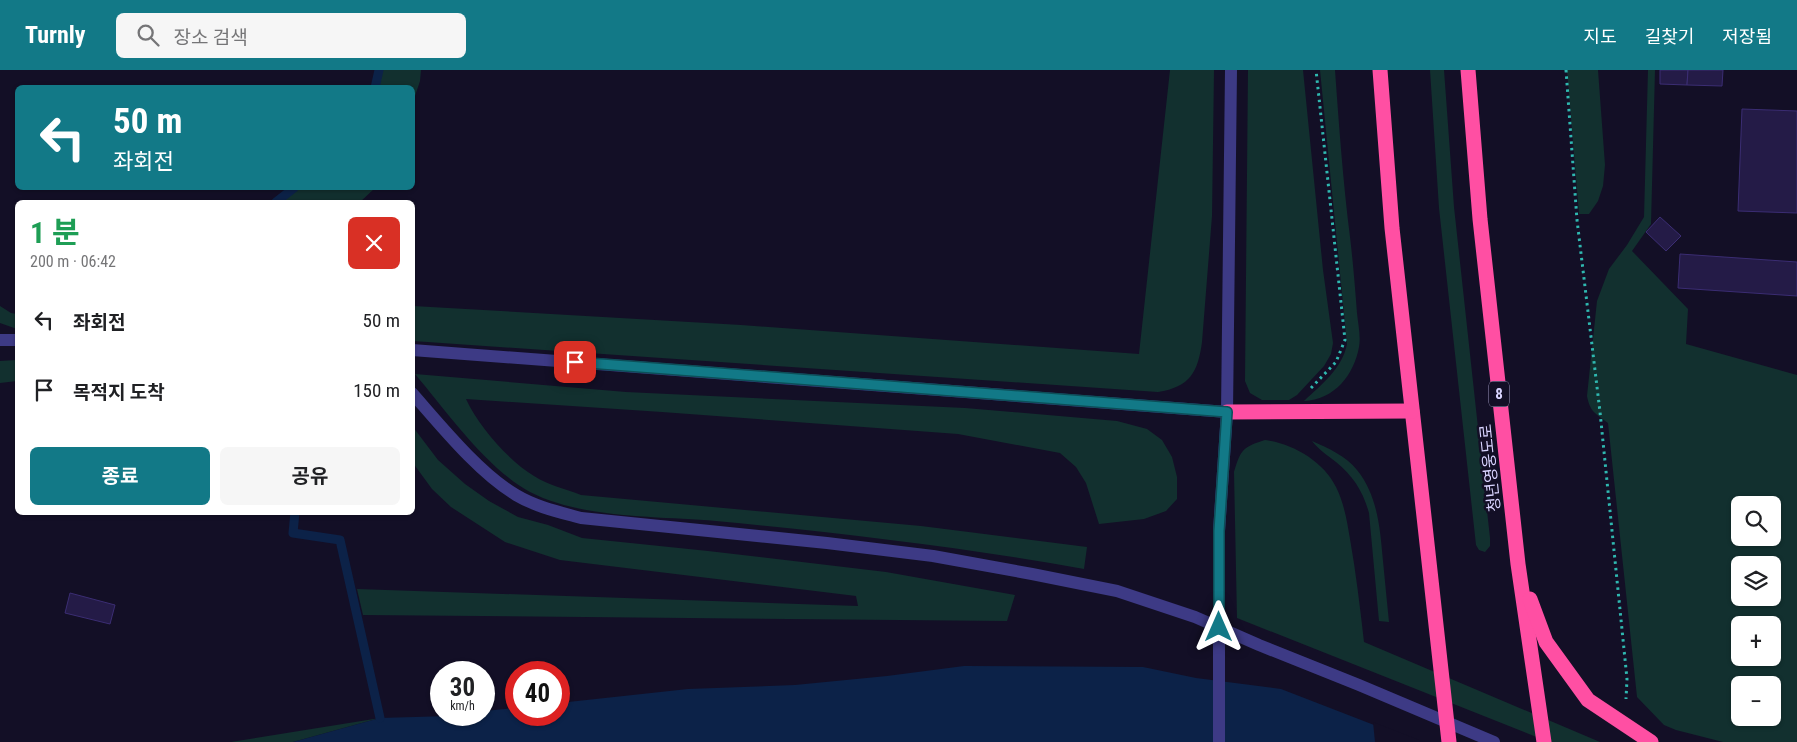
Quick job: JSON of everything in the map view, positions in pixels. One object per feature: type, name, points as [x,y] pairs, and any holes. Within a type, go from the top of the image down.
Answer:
[{"type":"highway","points":[[1380,70],[1392,228],[1449,742]]},
{"type":"highway","name":"청년영웅도로","points":[[1468,70],[1480,220],[1518,564],[1544,742]]},
{"type":"highway","points":[[1227,412],[1412,411]]},
{"type":"highway","points":[[1518,564],[1546,642],[1588,700],[1651,742]]},
{"type":"street","points":[[1219,742],[1219,531],[1227,412],[1231,70]]},
{"type":"street","points":[[0,340],[15,340]]},
{"type":"street","points":[[415,350],[1227,412]]},
{"type":"street","points":[[415,396],[490,475],[516,495],[544,508],[581,518],[827,543],[933,556],[1116,591],[1195,617],[1259,646],[1359,685],[1494,742]]},
{"type":"path","points":[[1288,412],[1336,362],[1345,340],[1316,70]]},
{"type":"path","points":[[1566,70],[1577,220],[1600,412],[1627,679],[1626,725]]},
{"type":"green space","points":[[382,70],[421,70],[415,96],[415,85],[378,85]]},
{"type":"green space","points":[[1170,70],[1214,70],[1212,216],[1202,342],[1195,370],[1185,382],[1169,390],[1158,392],[415,341],[415,306],[741,325],[1139,354]]},
{"type":"green space","points":[[1248,70],[1303,70],[1323,270],[1333,343],[1331,354],[1324,366],[1297,395],[1289,400],[1262,400],[1250,393],[1245,381]]},
{"type":"green space","points":[[1320,70],[1335,70],[1343,174],[1360,343],[1353,367],[1341,384],[1325,396],[1315,400],[1304,401],[1336,369],[1347,344]]},
{"type":"green space","points":[[1430,70],[1444,70],[1454,207],[1490,538],[1490,546],[1485,552],[1479,550],[1476,545],[1439,208]]},
{"type":"green space","points":[[1567,70],[1598,70],[1605,165],[1603,186],[1598,201],[1589,214],[1579,214]]},
{"type":"green space","points":[[1648,70],[1655,70],[1651,224],[1632,251],[1688,309],[1686,344],[1797,375],[1797,742],[1723,742],[1676,730],[1664,725],[1637,697],[1608,423],[1592,409],[1587,396],[1597,301],[1609,269],[1627,245],[1644,217]]},
{"type":"green space","points":[[295,190],[373,190],[362,200],[282,200]]},
{"type":"green space","points":[[0,306],[15,314],[15,328],[0,323]]},
{"type":"green space","points":[[15,360],[15,381],[0,383],[0,361]]},
{"type":"green space","points":[[415,374],[626,392],[965,408],[1117,421],[1147,429],[1162,440],[1172,457],[1177,477],[1177,499],[1166,511],[1144,519],[1099,524],[1086,483],[1076,467],[1060,453],[958,434],[466,399],[478,421],[514,461],[539,479],[581,495],[921,526],[1087,547],[1084,569],[946,547],[854,536],[716,521],[597,512],[551,501],[530,492],[514,482],[498,469],[468,438]]},
{"type":"green space","points":[[415,430],[438,460],[465,484],[489,501],[518,517],[548,525],[582,538],[886,572],[1015,595],[1007,621],[363,615],[357,589],[858,606],[856,596],[560,560],[505,542],[451,507],[432,489],[415,466]]},
{"type":"green space","points":[[1265,440],[1286,445],[1306,455],[1323,469],[1339,493],[1348,526],[1364,642],[1600,742],[1549,742],[1237,618],[1234,472],[1244,450]]},
{"type":"green space","points":[[1312,441],[1348,461],[1357,470],[1370,491],[1379,525],[1389,622],[1379,621],[1369,513],[1364,498],[1357,484],[1347,473]]},
{"type":"green space","points":[[380,718],[293,742],[231,742]]},
{"type":"water","points":[[964,666],[1143,667],[1196,678],[1281,689],[1418,742],[293,742],[380,718],[430,717],[430,726],[495,726],[495,710],[505,709],[505,726],[570,726],[570,702],[688,689],[795,685]]},
{"type":"pier","points":[[1373,722],[1419,740],[1420,742],[1375,742]]},
{"type":"building","points":[[1660,70],[1688,70],[1687,85],[1660,84]]},
{"type":"building","points":[[1688,70],[1723,70],[1722,86],[1687,85]]},
{"type":"building","points":[[1742,109],[1797,111],[1797,213],[1738,211]]},
{"type":"building","points":[[1660,217],[1681,236],[1666,251],[1646,232]]},
{"type":"building","points":[[1680,254],[1797,262],[1797,296],[1678,288]]},
{"type":"building","points":[[70,593],[115,605],[110,624],[65,613]]},
{"type":"waterway","points":[[376,85],[379,70]]},
{"type":"waterway","points":[[279,200],[291,190]]},
{"type":"waterway","points":[[295,515],[293,533],[340,540],[380,718]]},
{"type":"route","points":[[575,362],[1227,412],[1219,531],[1219,627]]}]
